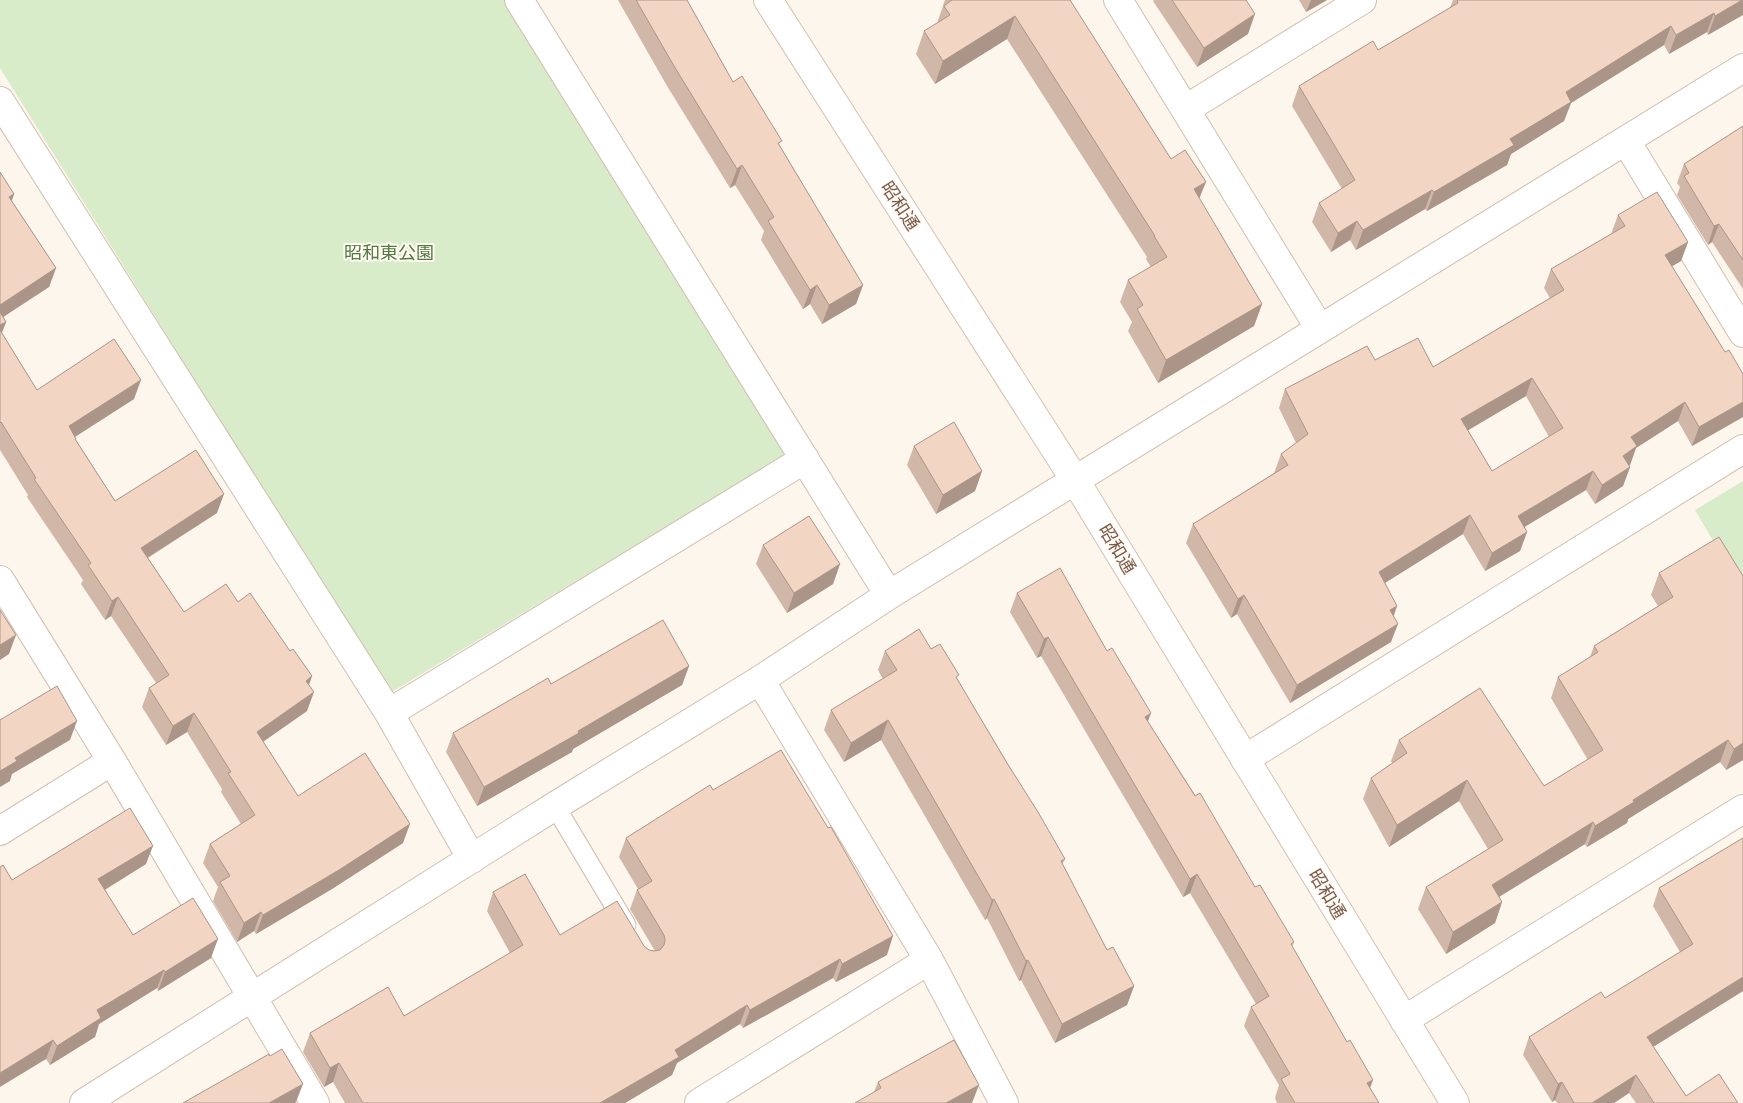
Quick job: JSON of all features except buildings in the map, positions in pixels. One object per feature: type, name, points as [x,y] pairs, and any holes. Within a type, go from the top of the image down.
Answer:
[{"type":"street","points":[[519,0],[889,595]]},
{"type":"street","name":"昭和通","points":[[768,0],[1075,480],[1456,1103]]},
{"type":"street","points":[[1118,0],[1320,329]]},
{"type":"street","points":[[1186,109],[1362,0]]},
{"type":"street","points":[[84,1103],[554,806],[760,680],[889,595],[1743,68]]},
{"type":"street","points":[[0,101],[389,713],[472,858]]},
{"type":"street","points":[[1626,141],[1743,333]]},
{"type":"street","points":[[1245,759],[1743,449]]},
{"type":"street","points":[[389,713],[806,459]]},
{"type":"street","points":[[0,580],[112,761],[315,1103]]},
{"type":"street","points":[[760,680],[929,960],[1004,1103]]},
{"type":"street","points":[[0,831],[112,761]]},
{"type":"street","points":[[1404,1020],[1743,810]]},
{"type":"street","points":[[699,1103],[929,960]]},
{"type":"lane","points":[[554,806],[636,942]]},
{"type":"green space","name":"昭和東公園","points":[[0,0],[505,0],[787,454],[390,693],[0,68]]},
{"type":"green space","points":[[1743,481],[1743,592],[1695,510]]}]
